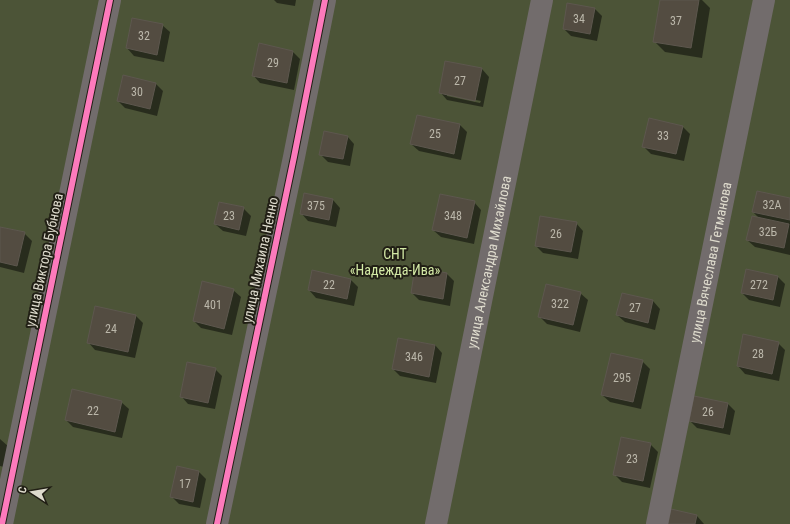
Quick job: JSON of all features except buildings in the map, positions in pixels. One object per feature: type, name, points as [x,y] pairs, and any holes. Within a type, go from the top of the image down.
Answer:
[{"type":"street","name":"улица Виктора Бубнова","points":[[2,524],[110,0]]},
{"type":"street","name":"улица Михаила Ненно","points":[[217,524],[291,172],[325,0]]},
{"type":"street","name":"улица Александра Михайлова","points":[[436,524],[542,0]]},
{"type":"street","name":"улица Вячеслава Гетманова","points":[[657,524],[764,0]]},
{"type":"green space","name":"СНТ «Надежда-Ива»","points":[[0,0],[790,0],[790,524],[0,524]]},
{"type":"cycle path","points":[[2,524],[110,0]]},
{"type":"cycle path","points":[[217,524],[294,157],[325,0]]}]
